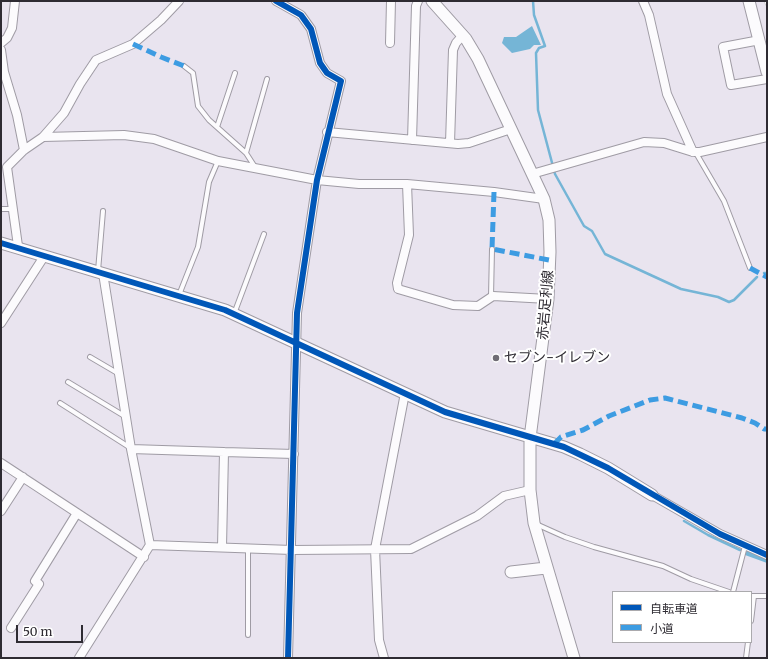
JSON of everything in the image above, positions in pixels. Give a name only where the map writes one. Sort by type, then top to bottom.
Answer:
[{"type":"street","points":[[1,43],[7,38],[12,28],[15,1]]},
{"type":"street","points":[[18,246],[13,209],[4,165],[43,137],[64,113],[80,84],[96,60],[133,44],[161,20],[179,1]]},
{"type":"street","points":[[276,1],[301,14],[311,29],[320,63],[327,73],[341,81],[327,132],[317,180],[297,313],[298,342],[288,658]]},
{"type":"street","points":[[390,43],[391,1]]},
{"type":"street","points":[[412,140],[416,6],[418,1]]},
{"type":"street","name":"赤岩足利線","points":[[432,1],[463,35],[478,60],[544,199],[549,228],[548,299],[530,438],[530,490],[534,523],[546,568],[574,658]]},
{"type":"street","points":[[643,1],[649,15],[667,94],[695,152]]},
{"type":"street","points":[[749,1],[767,72]]},
{"type":"street","points":[[450,143],[454,50],[456,43],[463,35]]},
{"type":"street","points":[[760,40],[723,47],[731,85],[767,79]]},
{"type":"street","points":[[1,50],[4,72],[17,115],[24,150]]},
{"type":"street","points":[[327,132],[450,143],[469,143],[511,129]]},
{"type":"street","points":[[43,137],[124,135],[154,139],[218,161],[317,180],[359,184],[407,184],[494,192],[544,199]]},
{"type":"street","points":[[532,174],[644,142],[664,143],[695,152],[767,137]]},
{"type":"street","points":[[407,184],[409,235],[397,284],[398,289],[453,305],[478,306],[493,296],[548,299]]},
{"type":"street","points":[[1,243],[18,246],[233,314],[298,342],[445,412],[564,447],[608,468],[720,534],[767,555]]},
{"type":"street","points":[[1,323],[45,255]]},
{"type":"street","points":[[79,658],[144,557],[150,545],[101,272]]},
{"type":"street","points":[[384,658],[379,640],[375,549],[404,392]]},
{"type":"street","points":[[132,449],[294,454]]},
{"type":"street","points":[[222,547],[224,452]]},
{"type":"street","points":[[1,463],[144,557]]},
{"type":"street","points":[[1,511],[23,477]]},
{"type":"street","points":[[150,545],[292,550],[411,549],[477,516],[504,496],[530,490]]},
{"type":"street","points":[[11,628],[39,584],[35,581],[77,513]]},
{"type":"street","points":[[511,572],[546,568]]},
{"type":"lane","points":[[184,66],[193,73],[198,106],[217,127],[246,153],[255,167]]},
{"type":"lane","points":[[217,127],[235,73]]},
{"type":"lane","points":[[246,153],[267,80]]},
{"type":"lane","points":[[695,152],[724,201],[750,268]]},
{"type":"lane","points":[[179,296],[198,247],[209,182],[218,161]]},
{"type":"lane","points":[[1,209],[13,209]]},
{"type":"lane","points":[[101,272],[103,211]]},
{"type":"lane","points":[[233,314],[264,234]]},
{"type":"lane","points":[[491,298],[492,249]]},
{"type":"lane","points":[[90,357],[120,374]]},
{"type":"lane","points":[[68,382],[126,417]]},
{"type":"lane","points":[[60,403],[132,449]]},
{"type":"lane","points":[[534,523],[572,540],[663,566],[691,579],[726,591]]},
{"type":"lane","points":[[733,591],[745,546]]},
{"type":"lane","points":[[248,548],[248,635]]},
{"type":"lane","points":[[752,608],[753,596],[767,596]]},
{"type":"lane","points":[[746,658],[748,643]]},
{"type":"water","points":[[532,26],[541,45],[534,45],[530,49],[512,53],[502,43],[504,37],[516,37]]},
{"type":"water","points":[[747,550],[767,556],[767,563],[745,555]]},
{"type":"waterway","points":[[533,1],[534,15],[545,46],[539,48],[536,53],[538,110],[555,174],[584,226],[592,231],[605,254],[681,289],[718,297],[729,302],[734,300],[757,277]]},
{"type":"waterway","points":[[684,521],[708,535],[740,550]]},
{"type":"marked path","points":[[133,44],[184,66]]},
{"type":"marked path","points":[[494,192],[492,249],[549,260]]},
{"type":"marked path","points":[[750,268],[767,277]]},
{"type":"marked path","points":[[554,444],[561,437],[583,430],[609,416],[650,400],[665,398],[742,418],[755,423],[764,429],[767,429]]},
{"type":"cycle path","points":[[276,1],[301,15],[311,29],[320,63],[327,73],[341,81],[317,180],[297,313],[288,658]]},
{"type":"cycle path","points":[[1,243],[225,310],[445,412],[564,447],[608,468],[720,534],[767,555]]},
{"type":"place","name":"セブン-イレブン","points":[[496,358]]}]
